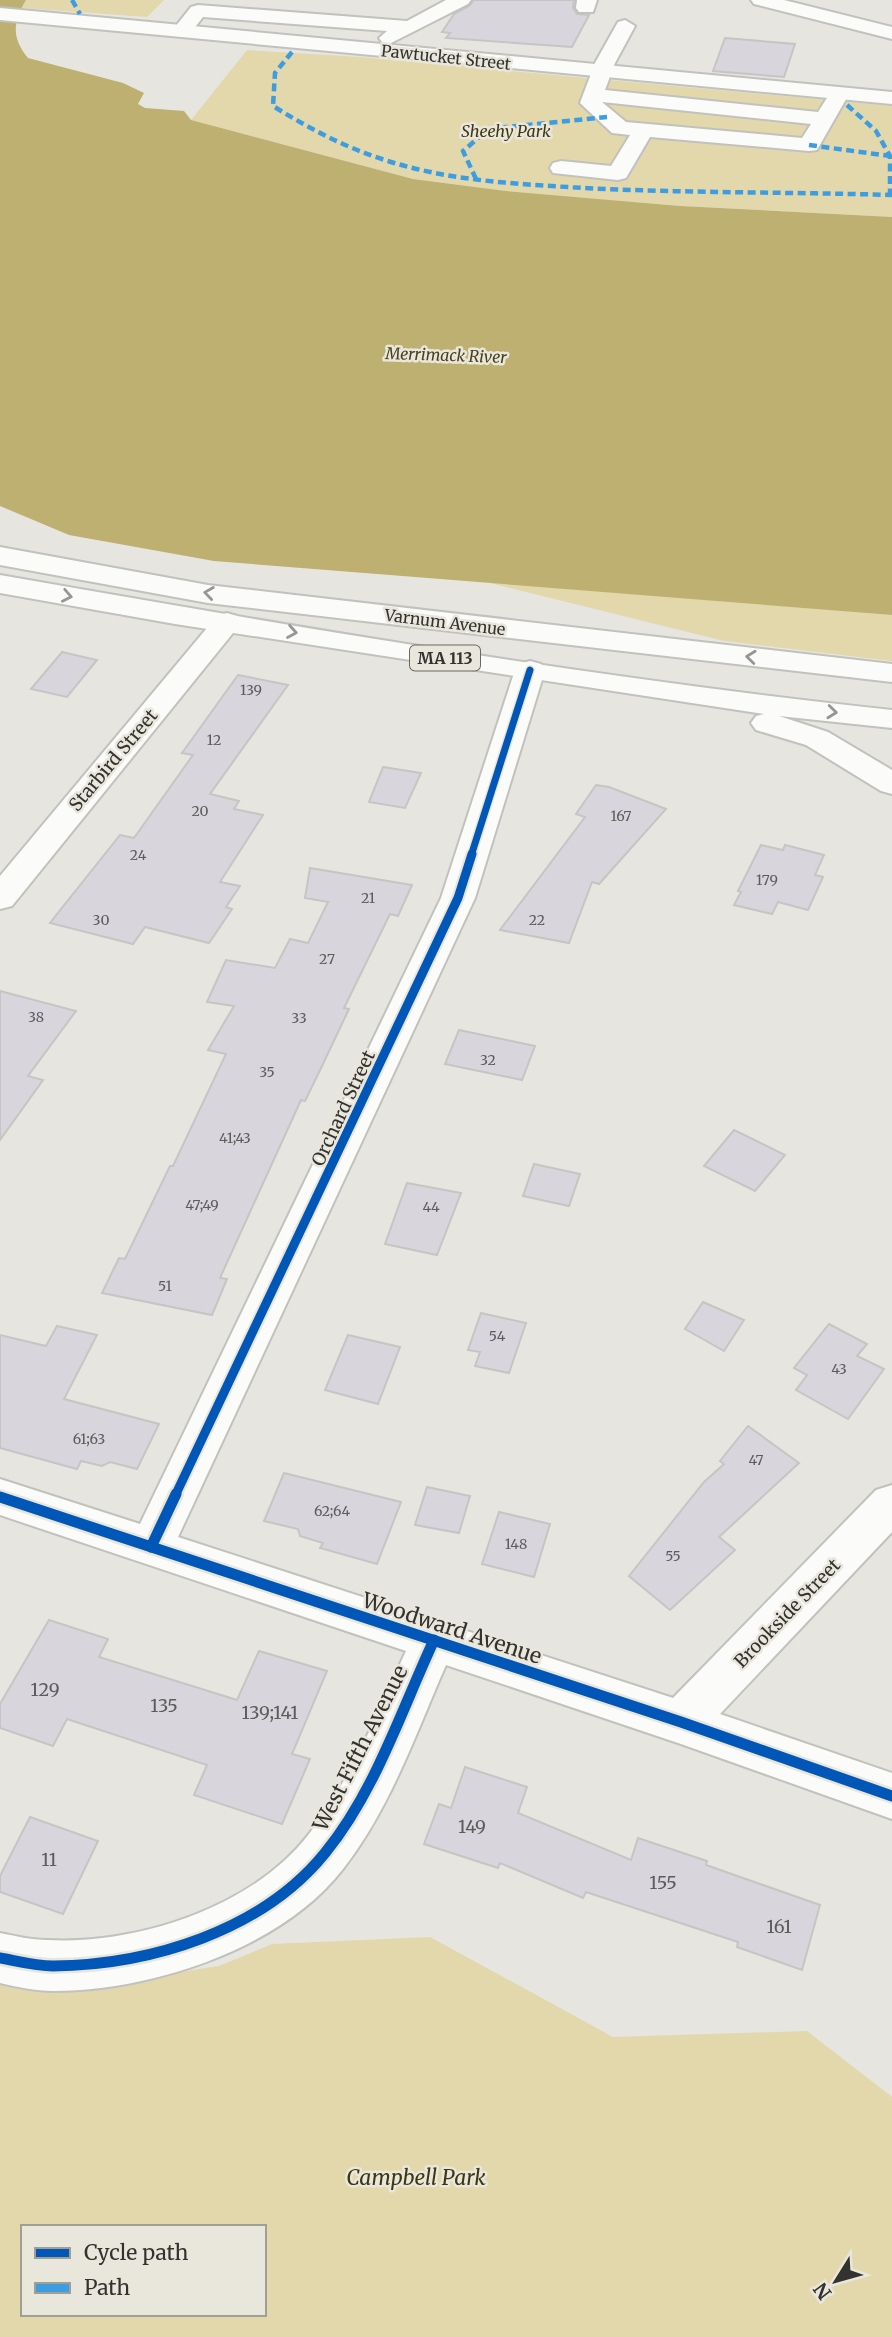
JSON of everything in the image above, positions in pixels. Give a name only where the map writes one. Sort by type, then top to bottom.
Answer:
[{"type":"main road","points":[[181,32],[198,11],[219,0]]},
{"type":"main road","points":[[368,50],[461,0]]},
{"type":"main road","points":[[761,0],[892,33]]},
{"type":"main road","points":[[815,0],[892,21]]},
{"type":"main road","points":[[198,11],[410,27]]},
{"type":"main road","name":"Pawtucket Street","points":[[0,14],[892,98]]},
{"type":"main road","points":[[295,43],[313,20]]},
{"type":"main road","points":[[625,26],[590,103],[620,128],[809,145],[839,94]]},
{"type":"main road","points":[[593,95],[824,119]]},
{"type":"main road","points":[[561,168],[618,173],[644,130]]},
{"type":"main road","name":"Varnum Avenue","points":[[0,556],[208,594],[892,673]]},
{"type":"main road","name":"Varnum Avenue","points":[[0,583],[530,670],[771,706],[892,719]]},
{"type":"main road","name":"Starbird Street","points":[[0,898],[227,622]]},
{"type":"main road","name":"Varnum Avenue","points":[[530,670],[556,684],[659,707],[792,727],[816,737],[879,776]]},
{"type":"main road","name":"Orchard Street","points":[[151,1547],[458,898],[530,670]]},
{"type":"main road","points":[[879,776],[866,754],[873,741],[892,730]]},
{"type":"main road","name":"Woodward Avenue","points":[[0,1497],[681,1722],[892,1796]]},
{"type":"main road","name":"Brookside Street","points":[[681,1722],[892,1503]]},
{"type":"main road","name":"West Fifth Avenue","points":[[0,1958],[50,1966],[109,1963],[229,1927],[273,1900],[323,1855],[345,1824],[434,1640]]},
{"type":"green space","points":[[26,0],[164,0],[147,17],[22,8]]},
{"type":"green space","name":"Sheehy Park","points":[[247,50],[360,57],[892,106],[892,217],[680,206],[506,191],[413,179],[191,120]]},
{"type":"green space","points":[[486,582],[892,615],[892,661],[724,641]]},
{"type":"green space","name":"Campbell Park","points":[[430,1937],[613,2037],[807,2031],[892,2097],[892,2337],[0,2337],[0,1974],[62,1990],[219,1966],[272,1944]]},
{"type":"water","name":"Merrimack River","points":[[0,0],[26,0],[16,22],[16,36],[28,58],[123,83],[144,93],[138,104],[145,108],[184,111],[191,120],[413,179],[506,191],[680,206],[892,217],[892,615],[214,561],[69,535],[0,506]]},
{"type":"building","points":[[474,0],[574,0],[573,8],[577,14],[589,15],[572,47],[446,38],[450,33],[442,32],[454,14]]},
{"type":"building","points":[[725,38],[795,44],[784,77],[713,71]]},
{"type":"building","points":[[62,652],[97,660],[67,697],[31,689]]},
{"type":"building","points":[[238,675],[288,685],[210,794],[239,801],[234,809],[263,815],[220,882],[240,886],[226,907],[232,909],[209,943],[145,927],[133,944],[50,923],[120,835],[134,838],[193,755],[182,753]]},
{"type":"building","points":[[383,767],[421,773],[405,808],[369,802]]},
{"type":"building","points":[[596,785],[609,787],[666,809],[599,884],[592,882],[569,943],[500,930],[585,817],[576,814]]},
{"type":"building","points":[[761,845],[783,850],[785,845],[824,855],[815,875],[823,877],[808,910],[778,902],[772,914],[734,905]]},
{"type":"building","points":[[310,868],[412,885],[398,916],[390,914],[344,1008],[349,1009],[322,1066],[305,1101],[301,1100],[220,1278],[227,1279],[212,1315],[102,1293],[119,1258],[125,1259],[226,1054],[208,1050],[234,1006],[207,1002],[226,960],[275,968],[290,939],[308,943],[328,902],[305,898]]},
{"type":"building","points":[[0,991],[76,1011],[28,1076],[43,1080],[0,1140]]},
{"type":"building","points":[[459,1030],[535,1046],[522,1080],[445,1064]]},
{"type":"building","points":[[734,1130],[785,1155],[755,1191],[704,1166]]},
{"type":"building","points":[[534,1164],[580,1174],[569,1206],[523,1196]]},
{"type":"building","points":[[407,1183],[461,1193],[437,1255],[385,1244]]},
{"type":"building","points":[[703,1302],[744,1320],[724,1351],[685,1329]]},
{"type":"building","points":[[481,1313],[526,1323],[509,1373],[475,1366],[480,1352],[468,1350]]},
{"type":"building","points":[[829,1324],[867,1344],[857,1356],[884,1369],[848,1419],[796,1390],[807,1375],[794,1368]]},
{"type":"building","points":[[57,1326],[97,1335],[64,1399],[159,1424],[137,1469],[110,1462],[102,1466],[81,1461],[77,1469],[0,1448],[0,1335],[46,1346]]},
{"type":"building","points":[[348,1335],[400,1347],[378,1404],[325,1390]]},
{"type":"building","points":[[748,1426],[799,1463],[719,1537],[735,1550],[670,1610],[629,1576],[704,1482],[724,1464],[720,1461]]},
{"type":"building","points":[[284,1473],[401,1502],[377,1564],[320,1548],[323,1543],[300,1536],[298,1529],[264,1521]]},
{"type":"building","points":[[427,1487],[470,1496],[459,1533],[415,1525]]},
{"type":"building","points":[[499,1512],[550,1524],[534,1577],[482,1564]]},
{"type":"building","points":[[49,1620],[108,1639],[99,1657],[237,1700],[259,1651],[327,1671],[292,1754],[310,1759],[282,1824],[194,1795],[207,1765],[67,1719],[53,1746],[0,1728],[0,1704]]},
{"type":"building","points":[[465,1767],[527,1787],[518,1813],[631,1860],[638,1838],[707,1861],[706,1865],[820,1905],[802,1970],[737,1947],[738,1942],[586,1892],[583,1898],[500,1863],[498,1868],[424,1844],[439,1804],[451,1808]]},
{"type":"building","points":[[30,1817],[98,1841],[63,1914],[0,1892],[0,1876]]},
{"type":"marked path","points":[[72,0],[80,14]]},
{"type":"marked path","points":[[292,52],[275,73],[273,106],[311,130],[351,148],[432,172],[474,179],[604,189],[892,195]]},
{"type":"marked path","points":[[847,105],[876,131],[890,156],[890,195]]},
{"type":"marked path","points":[[476,179],[463,151],[484,133],[506,127],[607,117]]},
{"type":"marked path","points":[[809,145],[890,156]]},
{"type":"cycle path","points":[[151,1547],[458,898],[530,670]]},
{"type":"cycle path","points":[[0,1497],[681,1722],[892,1796]]},
{"type":"cycle path","points":[[0,1958],[53,1966],[126,1959],[201,1938],[271,1903],[300,1880],[325,1853],[342,1829],[385,1750],[434,1640]]}]
